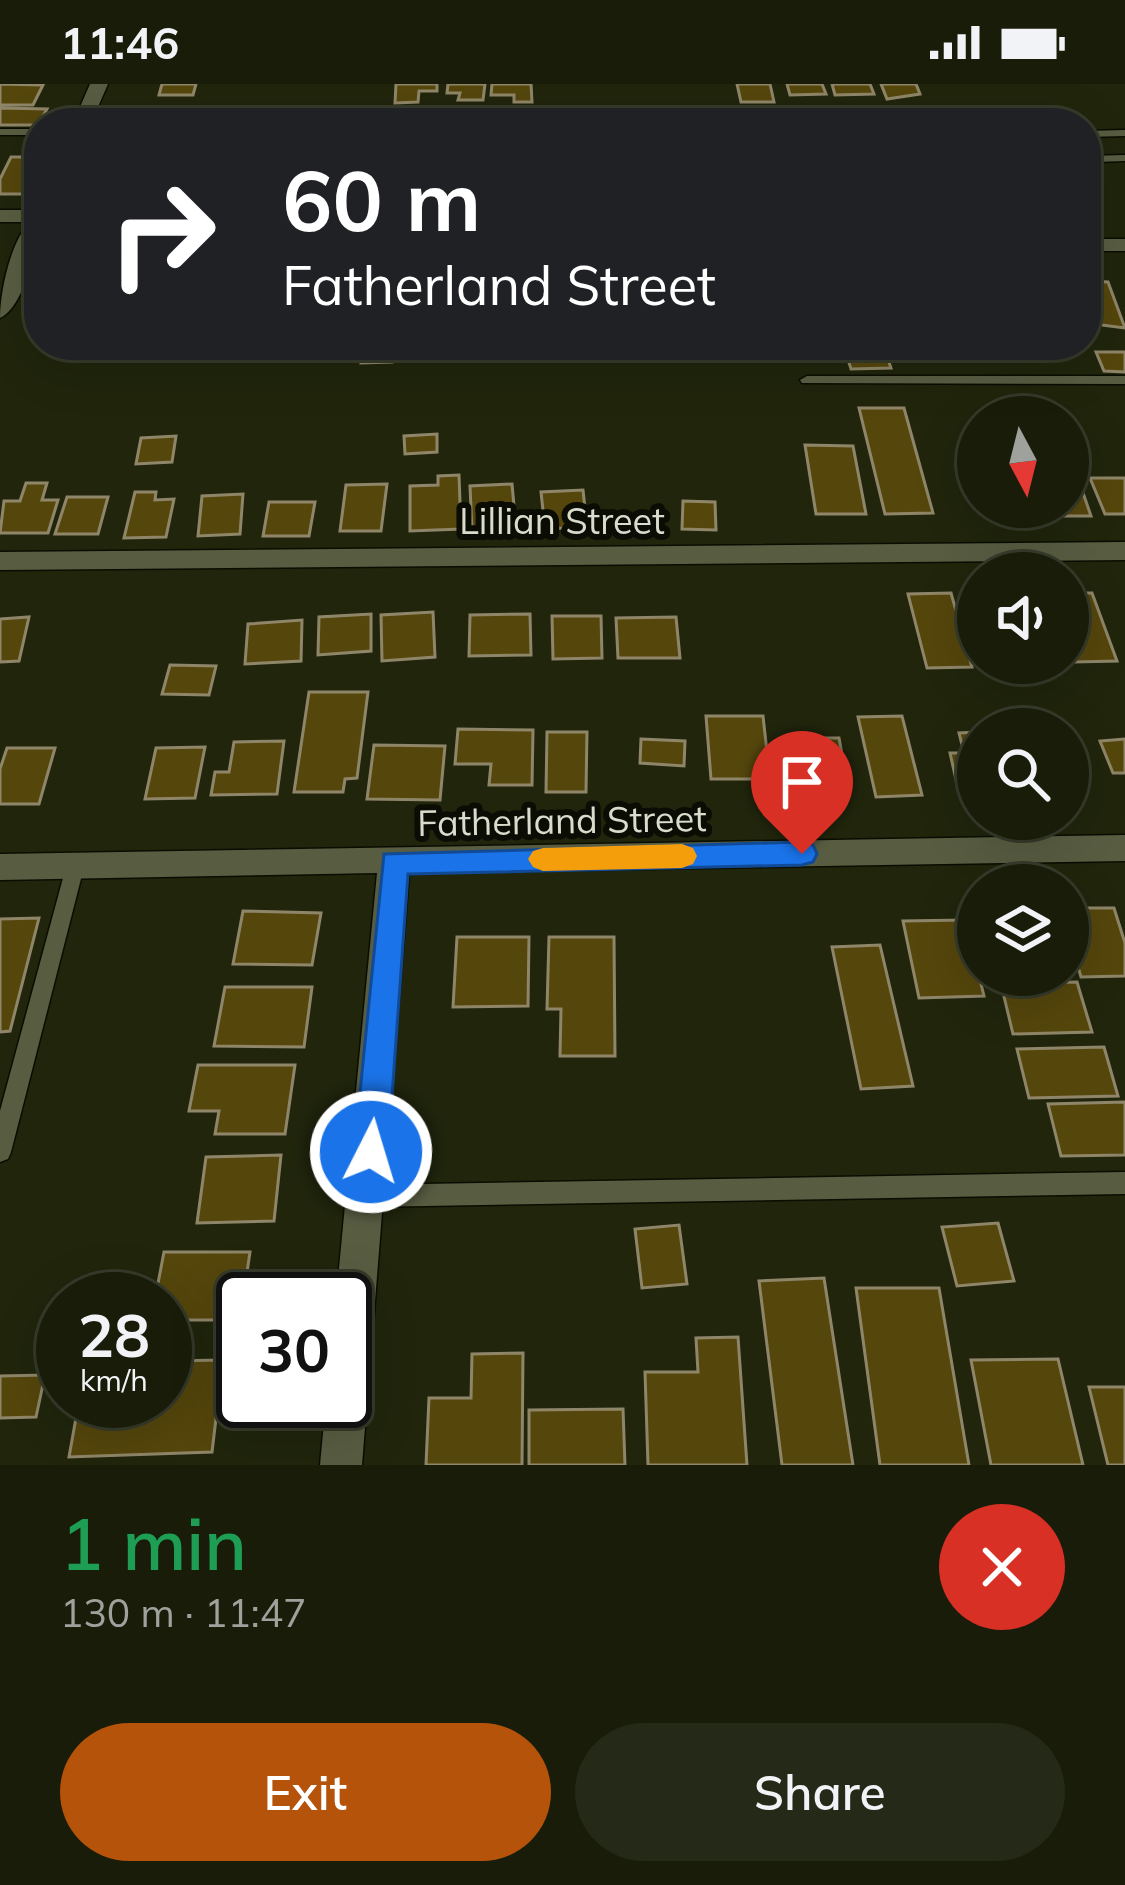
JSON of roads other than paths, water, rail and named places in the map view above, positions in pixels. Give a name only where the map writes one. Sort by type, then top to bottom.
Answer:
[{"type":"street","points":[[0,311],[24,268]]},
{"type":"street","name":"Lillian Street","points":[[0,561],[1125,551]]},
{"type":"street","name":"Fatherland Street","points":[[0,867],[1125,848]]},
{"type":"street","points":[[341,1465],[394,862]]},
{"type":"lane","points":[[807,380],[1125,380]]},
{"type":"lane","points":[[0,1152],[75,867]]},
{"type":"lane","points":[[368,1196],[1125,1183]]}]
